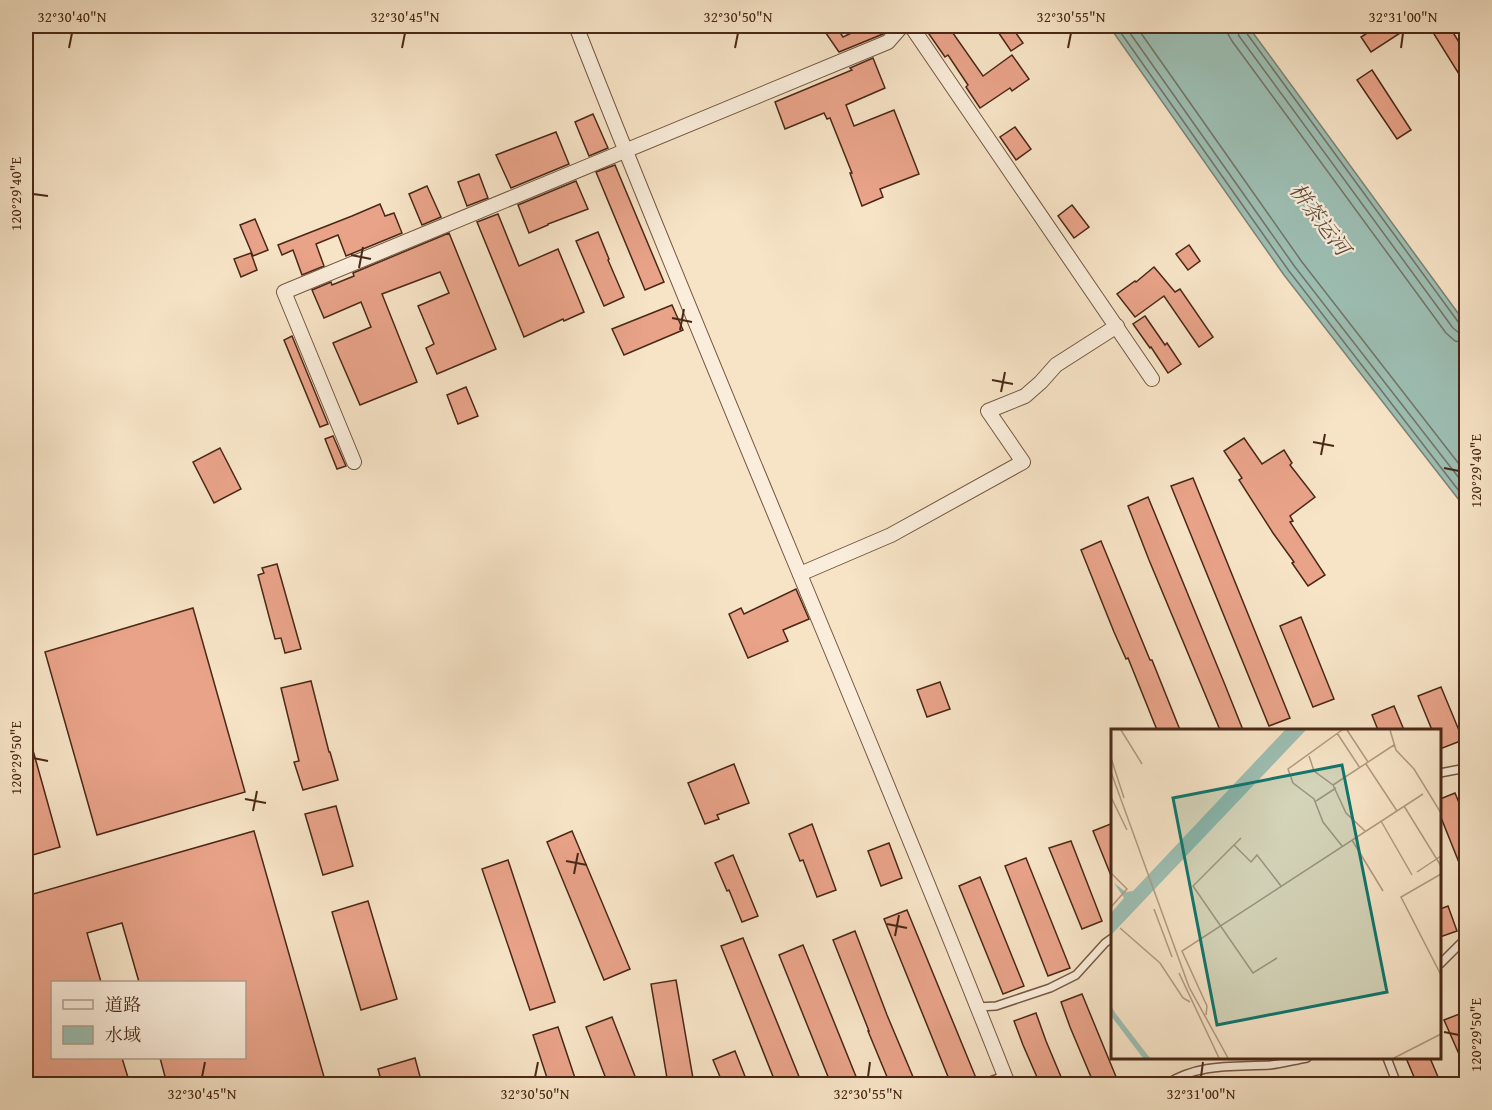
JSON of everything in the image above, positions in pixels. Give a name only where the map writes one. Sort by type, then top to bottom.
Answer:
[{"type":"street","points":[[576,26],[1006,1080]]},
{"type":"street","points":[[354,462],[284,292],[888,42],[910,27],[1152,379]]},
{"type":"street","points":[[800,574],[891,535],[1023,462],[988,411],[1025,396],[1056,365],[1117,326]]},
{"type":"lane","points":[[1441,773],[1467,768]]},
{"type":"lane","points":[[1441,963],[1467,938]]},
{"type":"lane","points":[[977,1007],[996,1006],[1050,988],[1076,975],[1111,939]]},
{"type":"lane","points":[[1166,1084],[1180,1075],[1215,1067],[1273,1065],[1302,1059]]},
{"type":"lane","points":[[1387,1059],[1397,1084]]},
{"type":"lane","points":[[982,1084],[1006,1080]]},
{"type":"water","name":"栟茶运河","points":[[1109,26],[1248,26],[1466,324],[1466,509],[1284,275]]},
{"type":"building","points":[[821,26],[836,26],[843,37],[866,26],[890,26],[883,34],[839,52]]},
{"type":"building","points":[[943,26],[948,26],[983,76],[1012,55],[1029,79],[1012,91],[1010,88],[980,108],[948,55],[945,57],[929,34]]},
{"type":"building","points":[[994,26],[1011,26],[1023,43],[1011,51]]},
{"type":"building","points":[[1378,26],[1411,26],[1371,52],[1361,37]]},
{"type":"building","points":[[1429,26],[1449,26],[1467,55],[1467,87]]},
{"type":"building","points":[[873,58],[885,88],[846,105],[854,126],[894,110],[919,174],[880,189],[883,197],[862,206],[850,173],[852,173],[830,118],[827,119],[824,113],[785,129],[775,102],[852,70],[850,68]]},
{"type":"building","points":[[1372,70],[1411,130],[1397,139],[1357,80]]},
{"type":"building","points":[[593,114],[608,148],[589,156],[575,122]]},
{"type":"building","points":[[1015,127],[1031,149],[1016,160],[1000,137]]},
{"type":"building","points":[[556,132],[569,164],[511,188],[496,155]]},
{"type":"building","points":[[615,165],[664,282],[645,290],[596,172]]},
{"type":"building","points":[[479,174],[488,198],[467,206],[458,182]]},
{"type":"building","points":[[576,181],[588,209],[529,233],[518,205]]},
{"type":"building","points":[[427,186],[441,217],[422,225],[409,194]]},
{"type":"building","points":[[380,204],[385,216],[394,213],[402,233],[346,256],[338,235],[316,244],[324,266],[302,275],[293,250],[282,255],[278,245]]},
{"type":"building","points":[[1072,205],[1089,227],[1074,238],[1058,216]]},
{"type":"building","points":[[498,214],[519,266],[558,249],[584,312],[524,337],[477,222]]},
{"type":"building","points":[[255,219],[268,250],[253,256],[240,225]]},
{"type":"building","points":[[598,232],[624,297],[604,306],[576,241]]},
{"type":"building","points":[[449,233],[496,349],[437,374],[426,348],[434,344],[418,306],[449,293],[440,272],[382,294],[417,382],[360,405],[333,343],[371,327],[361,302],[324,318],[312,290],[354,276],[353,273]]},
{"type":"building","points":[[1189,245],[1200,261],[1188,270],[1176,254]]},
{"type":"building","points":[[251,253],[257,270],[241,277],[234,259]]},
{"type":"building","points":[[1154,267],[1175,292],[1180,289],[1213,337],[1199,347],[1164,296],[1135,317],[1117,294]]},
{"type":"building","points":[[672,305],[683,330],[624,355],[612,329]]},
{"type":"building","points":[[1145,316],[1181,364],[1168,373],[1133,324]]},
{"type":"building","points":[[292,336],[328,424],[320,427],[284,340]]},
{"type":"building","points":[[466,387],[478,416],[458,424],[447,395]]},
{"type":"building","points":[[333,436],[346,466],[337,469],[325,439]]},
{"type":"building","points":[[1244,438],[1262,464],[1284,450],[1292,463],[1290,465],[1315,497],[1290,516],[1293,521],[1290,522],[1325,575],[1308,586],[1239,480],[1242,478],[1224,451]]},
{"type":"building","points":[[220,448],[241,489],[214,503],[193,462]]},
{"type":"building","points":[[1193,478],[1290,718],[1269,726],[1171,486]]},
{"type":"building","points":[[1148,497],[1243,729],[1220,729],[1128,506]]},
{"type":"building","points":[[1101,541],[1180,729],[1157,729],[1081,550]]},
{"type":"building","points":[[277,564],[301,649],[285,653],[281,638],[275,639],[258,575],[264,573],[262,568]]},
{"type":"building","points":[[796,589],[809,619],[783,630],[788,641],[748,658],[729,614],[741,608],[744,614]]},
{"type":"building","points":[[193,608],[245,792],[97,835],[45,652]]},
{"type":"building","points":[[1301,617],[1334,699],[1313,707],[1280,626]]},
{"type":"building","points":[[311,681],[338,780],[303,790],[294,762],[299,761],[281,688]]},
{"type":"building","points":[[940,682],[950,709],[927,717],[917,690]]},
{"type":"building","points":[[1441,687],[1463,740],[1441,749],[1441,729],[1432,729],[1418,696]]},
{"type":"building","points":[[1394,706],[1404,729],[1378,729],[1372,715]]},
{"type":"building","points":[[26,736],[29,736],[60,847],[26,857]]},
{"type":"building","points":[[734,764],[749,803],[717,815],[719,819],[705,824],[688,783]]},
{"type":"building","points":[[1455,793],[1467,822],[1466,880],[1441,818],[1441,799]]},
{"type":"building","points":[[336,806],[353,866],[323,875],[305,814]]},
{"type":"building","points":[[812,824],[836,890],[817,897],[803,860],[800,861],[789,834]]},
{"type":"building","points":[[1111,824],[1111,876],[1093,831]]},
{"type":"building","points":[[254,831],[326,1084],[167,1084],[160,1059],[246,1059],[246,981],[139,981],[122,923],[87,933],[101,981],[51,981],[51,1059],[122,1059],[130,1084],[26,1084],[26,896]]},
{"type":"building","points":[[572,831],[630,969],[604,980],[547,842]]},
{"type":"building","points":[[1071,841],[1102,921],[1082,929],[1049,848]]},
{"type":"building","points":[[889,843],[902,878],[881,886],[868,851]]},
{"type":"building","points":[[733,855],[758,916],[742,922],[715,863]]},
{"type":"building","points":[[1026,858],[1070,968],[1048,976],[1005,866]]},
{"type":"building","points":[[508,860],[555,1002],[530,1010],[482,869]]},
{"type":"building","points":[[980,877],[1024,986],[1003,994],[959,886]]},
{"type":"building","points":[[368,901],[397,999],[361,1010],[332,912]]},
{"type":"building","points":[[1448,906],[1457,931],[1441,937],[1441,909]]},
{"type":"building","points":[[907,910],[976,1078],[961,1084],[951,1084],[884,919]]},
{"type":"building","points":[[855,931],[916,1084],[890,1084],[868,1031],[833,940]]},
{"type":"building","points":[[743,938],[802,1084],[776,1084],[721,946]]},
{"type":"building","points":[[803,945],[859,1084],[831,1084],[779,955]]},
{"type":"building","points":[[676,980],[694,1084],[668,1084],[651,984]]},
{"type":"building","points":[[1082,994],[1119,1084],[1094,1084],[1070,1027],[1061,1002]]},
{"type":"building","points":[[1467,1011],[1467,1070],[1466,1070],[1444,1020]]},
{"type":"building","points":[[1036,1013],[1064,1084],[1040,1084],[1023,1045],[1014,1021]]},
{"type":"building","points":[[612,1017],[638,1084],[608,1084],[586,1027]]},
{"type":"building","points":[[558,1027],[577,1084],[549,1084],[533,1035]]},
{"type":"building","points":[[735,1051],[748,1084],[723,1084],[713,1060]]},
{"type":"building","points":[[415,1058],[422,1084],[382,1084],[378,1069]]},
{"type":"building","points":[[1406,1059],[1430,1059],[1441,1084],[1417,1084]]}]
